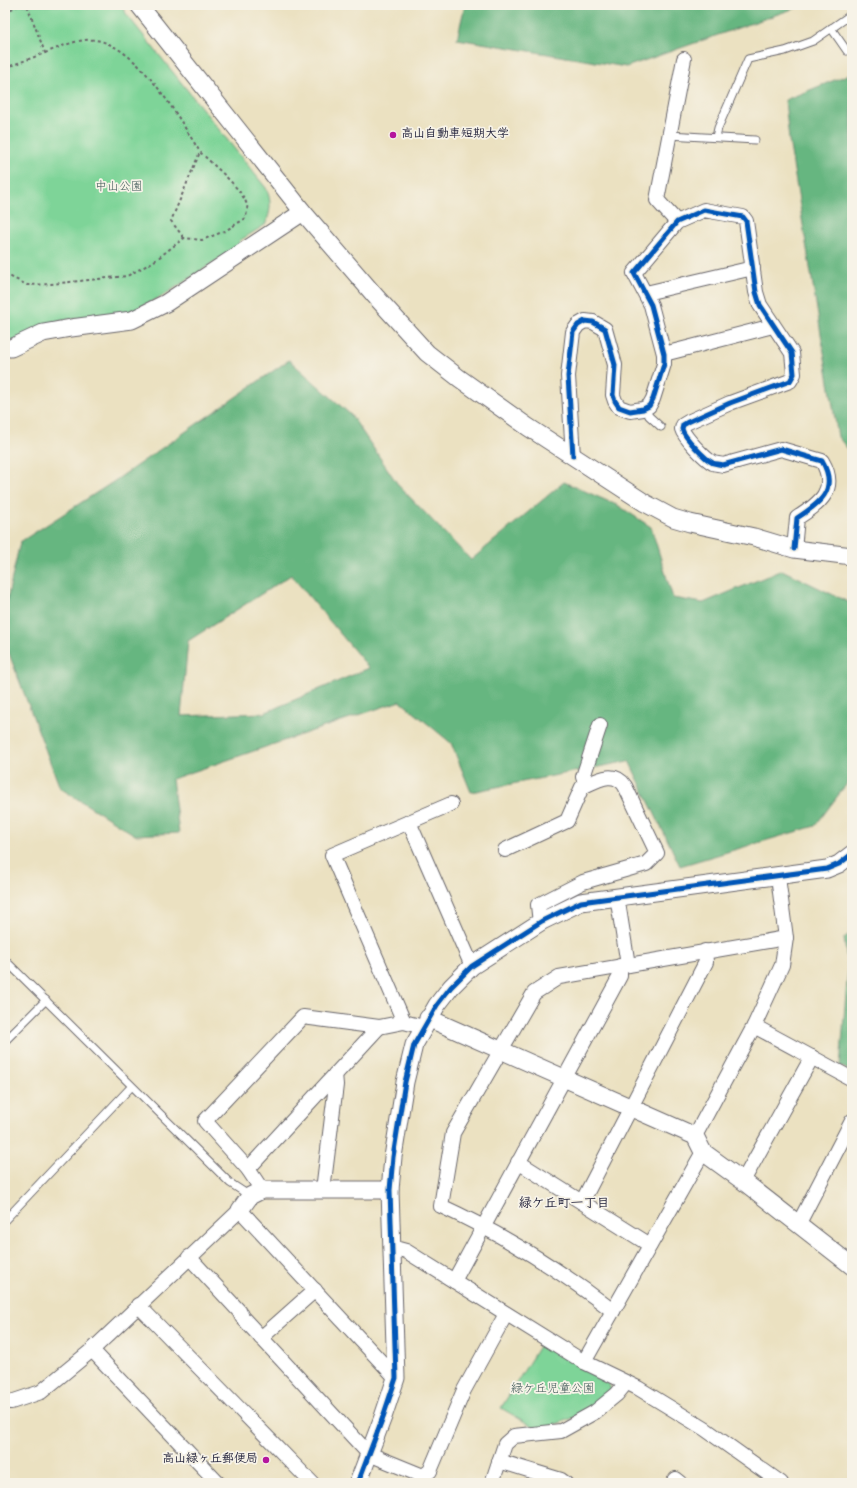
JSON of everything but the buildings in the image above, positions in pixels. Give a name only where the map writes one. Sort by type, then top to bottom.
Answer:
[{"type":"street","points":[[139,5],[303,212],[377,298],[427,353],[486,398],[645,503],[674,518],[754,537],[794,549],[852,556]]},
{"type":"street","points":[[677,222],[657,200],[684,59]]},
{"type":"street","points":[[573,456],[568,376],[573,332],[585,321],[593,322],[605,329],[615,365],[613,395],[619,407],[636,412],[645,408],[653,399],[664,364],[664,354],[646,293],[634,273],[677,222],[704,210],[743,217],[746,220],[756,292],[760,305],[792,353],[794,374],[790,381],[730,403],[688,422],[683,425],[682,429],[686,437],[709,459],[718,464],[723,465],[780,449],[822,461],[828,473],[827,492],[813,508],[796,518],[794,549]]},
{"type":"street","points":[[8,351],[43,334],[72,328],[132,320],[166,303],[303,212]]},
{"type":"street","points":[[646,293],[753,268]]},
{"type":"street","points":[[664,354],[773,326]]},
{"type":"street","points":[[586,786],[582,777],[600,725]]},
{"type":"street","points":[[504,850],[567,821],[582,787],[606,777],[621,780],[656,853],[646,864],[583,882],[538,905],[540,923]]},
{"type":"street","points":[[404,1022],[332,855],[451,804]]},
{"type":"street","points":[[409,822],[472,966]]},
{"type":"street","points":[[358,1483],[370,1454],[396,1378],[390,1190],[393,1157],[409,1061],[414,1045],[426,1023],[451,987],[472,966],[540,923],[581,902],[618,896],[778,877],[827,869],[839,864],[852,854]]},
{"type":"street","points":[[695,1136],[754,1026],[782,965],[786,938],[778,877]]},
{"type":"street","points":[[454,1281],[620,976],[624,965],[618,896]]},
{"type":"street","points":[[613,1310],[586,1290],[484,1226],[441,1206],[453,1133],[534,993],[559,976],[786,938]]},
{"type":"street","points":[[582,1202],[706,962],[705,952]]},
{"type":"street","points":[[396,1378],[315,1290],[251,1199],[248,1169],[205,1121],[304,1016],[379,1027],[404,1022],[426,1023],[501,1050],[695,1136],[703,1152],[743,1180],[852,1266]]},
{"type":"street","points":[[754,1026],[852,1079]]},
{"type":"street","points":[[248,1169],[379,1027]]},
{"type":"street","points":[[743,1180],[812,1057]]},
{"type":"street","points":[[323,1190],[336,1085],[335,1074]]},
{"type":"street","points":[[799,1223],[852,1120]]},
{"type":"street","points":[[584,1362],[703,1152]]},
{"type":"street","points":[[518,1162],[650,1244]]},
{"type":"street","points":[[5,1401],[11,1402],[41,1392],[92,1350],[251,1199],[323,1190],[390,1190]]},
{"type":"street","points":[[391,1247],[406,1251],[584,1362],[626,1383],[705,1429],[781,1483]]},
{"type":"street","points":[[189,1257],[370,1454],[423,1476],[430,1471],[464,1390],[506,1314]]},
{"type":"street","points":[[262,1338],[315,1290]]},
{"type":"street","points":[[138,1305],[312,1483]]},
{"type":"street","points":[[92,1350],[218,1483]]},
{"type":"street","points":[[492,1483],[499,1461],[509,1439],[514,1436],[561,1431],[595,1412],[617,1394],[626,1383]]},
{"type":"street","points":[[499,1461],[561,1480],[565,1483]]},
{"type":"street","points":[[673,1483],[676,1479],[681,1483]]},
{"type":"lane","points":[[716,137],[718,128],[748,59],[785,51],[814,41],[852,14]]},
{"type":"lane","points":[[831,28],[846,51]]},
{"type":"lane","points":[[669,135],[755,140]]},
{"type":"lane","points":[[645,408],[649,416],[661,427]]},
{"type":"lane","points":[[5,960],[131,1087],[230,1183],[251,1199]]},
{"type":"lane","points":[[5,1041],[46,1000]]},
{"type":"lane","points":[[5,1220],[131,1087]]},
{"type":"path","points":[[5,12],[20,5]]},
{"type":"path","points":[[27,5],[45,53]]},
{"type":"path","points":[[5,68],[73,43],[95,40],[119,50],[143,71],[160,91],[200,152],[224,174],[242,196],[247,206],[246,218],[225,231],[202,240],[184,238],[153,262],[126,276],[27,285],[5,274]]},
{"type":"path","points":[[184,238],[171,221],[176,204],[200,152]]},
{"type":"green space","name":"中山公園","points":[[5,5],[121,5],[127,15],[266,188],[270,206],[269,216],[265,225],[239,241],[240,245],[161,297],[132,311],[60,321],[5,345]]},
{"type":"green space","points":[[465,5],[804,5],[626,67],[457,39]]},
{"type":"green space","points":[[852,73],[852,454],[838,437],[789,140],[785,100]]},
{"type":"green space","points":[[289,360],[351,415],[399,486],[471,560],[564,482],[619,506],[651,527],[673,598],[703,603],[782,570],[852,604],[852,777],[815,826],[680,866],[629,761],[471,792],[451,743],[400,701],[172,779],[179,833],[135,835],[60,788],[5,643],[5,609],[20,542],[113,482]],"holes":[[[291,575],[369,668],[264,713],[181,716],[188,641]]]},
{"type":"green space","points":[[852,932],[852,1072],[840,1066],[848,969],[844,938]]},
{"type":"green space","name":"緑ケ丘児童公園","points":[[541,1343],[609,1384],[612,1393],[573,1418],[539,1430],[501,1408]]},
{"type":"cycle path","points":[[573,456],[568,376],[573,332],[578,325],[585,321],[593,322],[605,329],[615,365],[613,395],[615,401],[619,407],[630,411],[643,409],[649,406],[653,399],[664,364],[664,354],[651,305],[634,273],[677,222],[704,210],[743,217],[746,221],[756,292],[760,305],[792,353],[794,374],[790,381],[730,403],[688,422],[683,425],[682,429],[695,448],[709,461],[714,463],[723,465],[781,449],[822,461],[827,471],[827,488],[819,501],[797,518],[794,549]]},
{"type":"cycle path","points":[[358,1483],[396,1378],[390,1190],[393,1157],[405,1082],[414,1045],[437,1005],[451,987],[472,966],[542,921],[581,902],[827,869],[839,864],[852,854]]},
{"type":"place","name":"高山自動車短期大学","points":[[393,135]]},
{"type":"place","name":"高山緑ヶ丘郵便局","points":[[266,1460]]},
{"type":"district","name":"緑ケ丘町一丁目","points":[[564,1204]]}]
